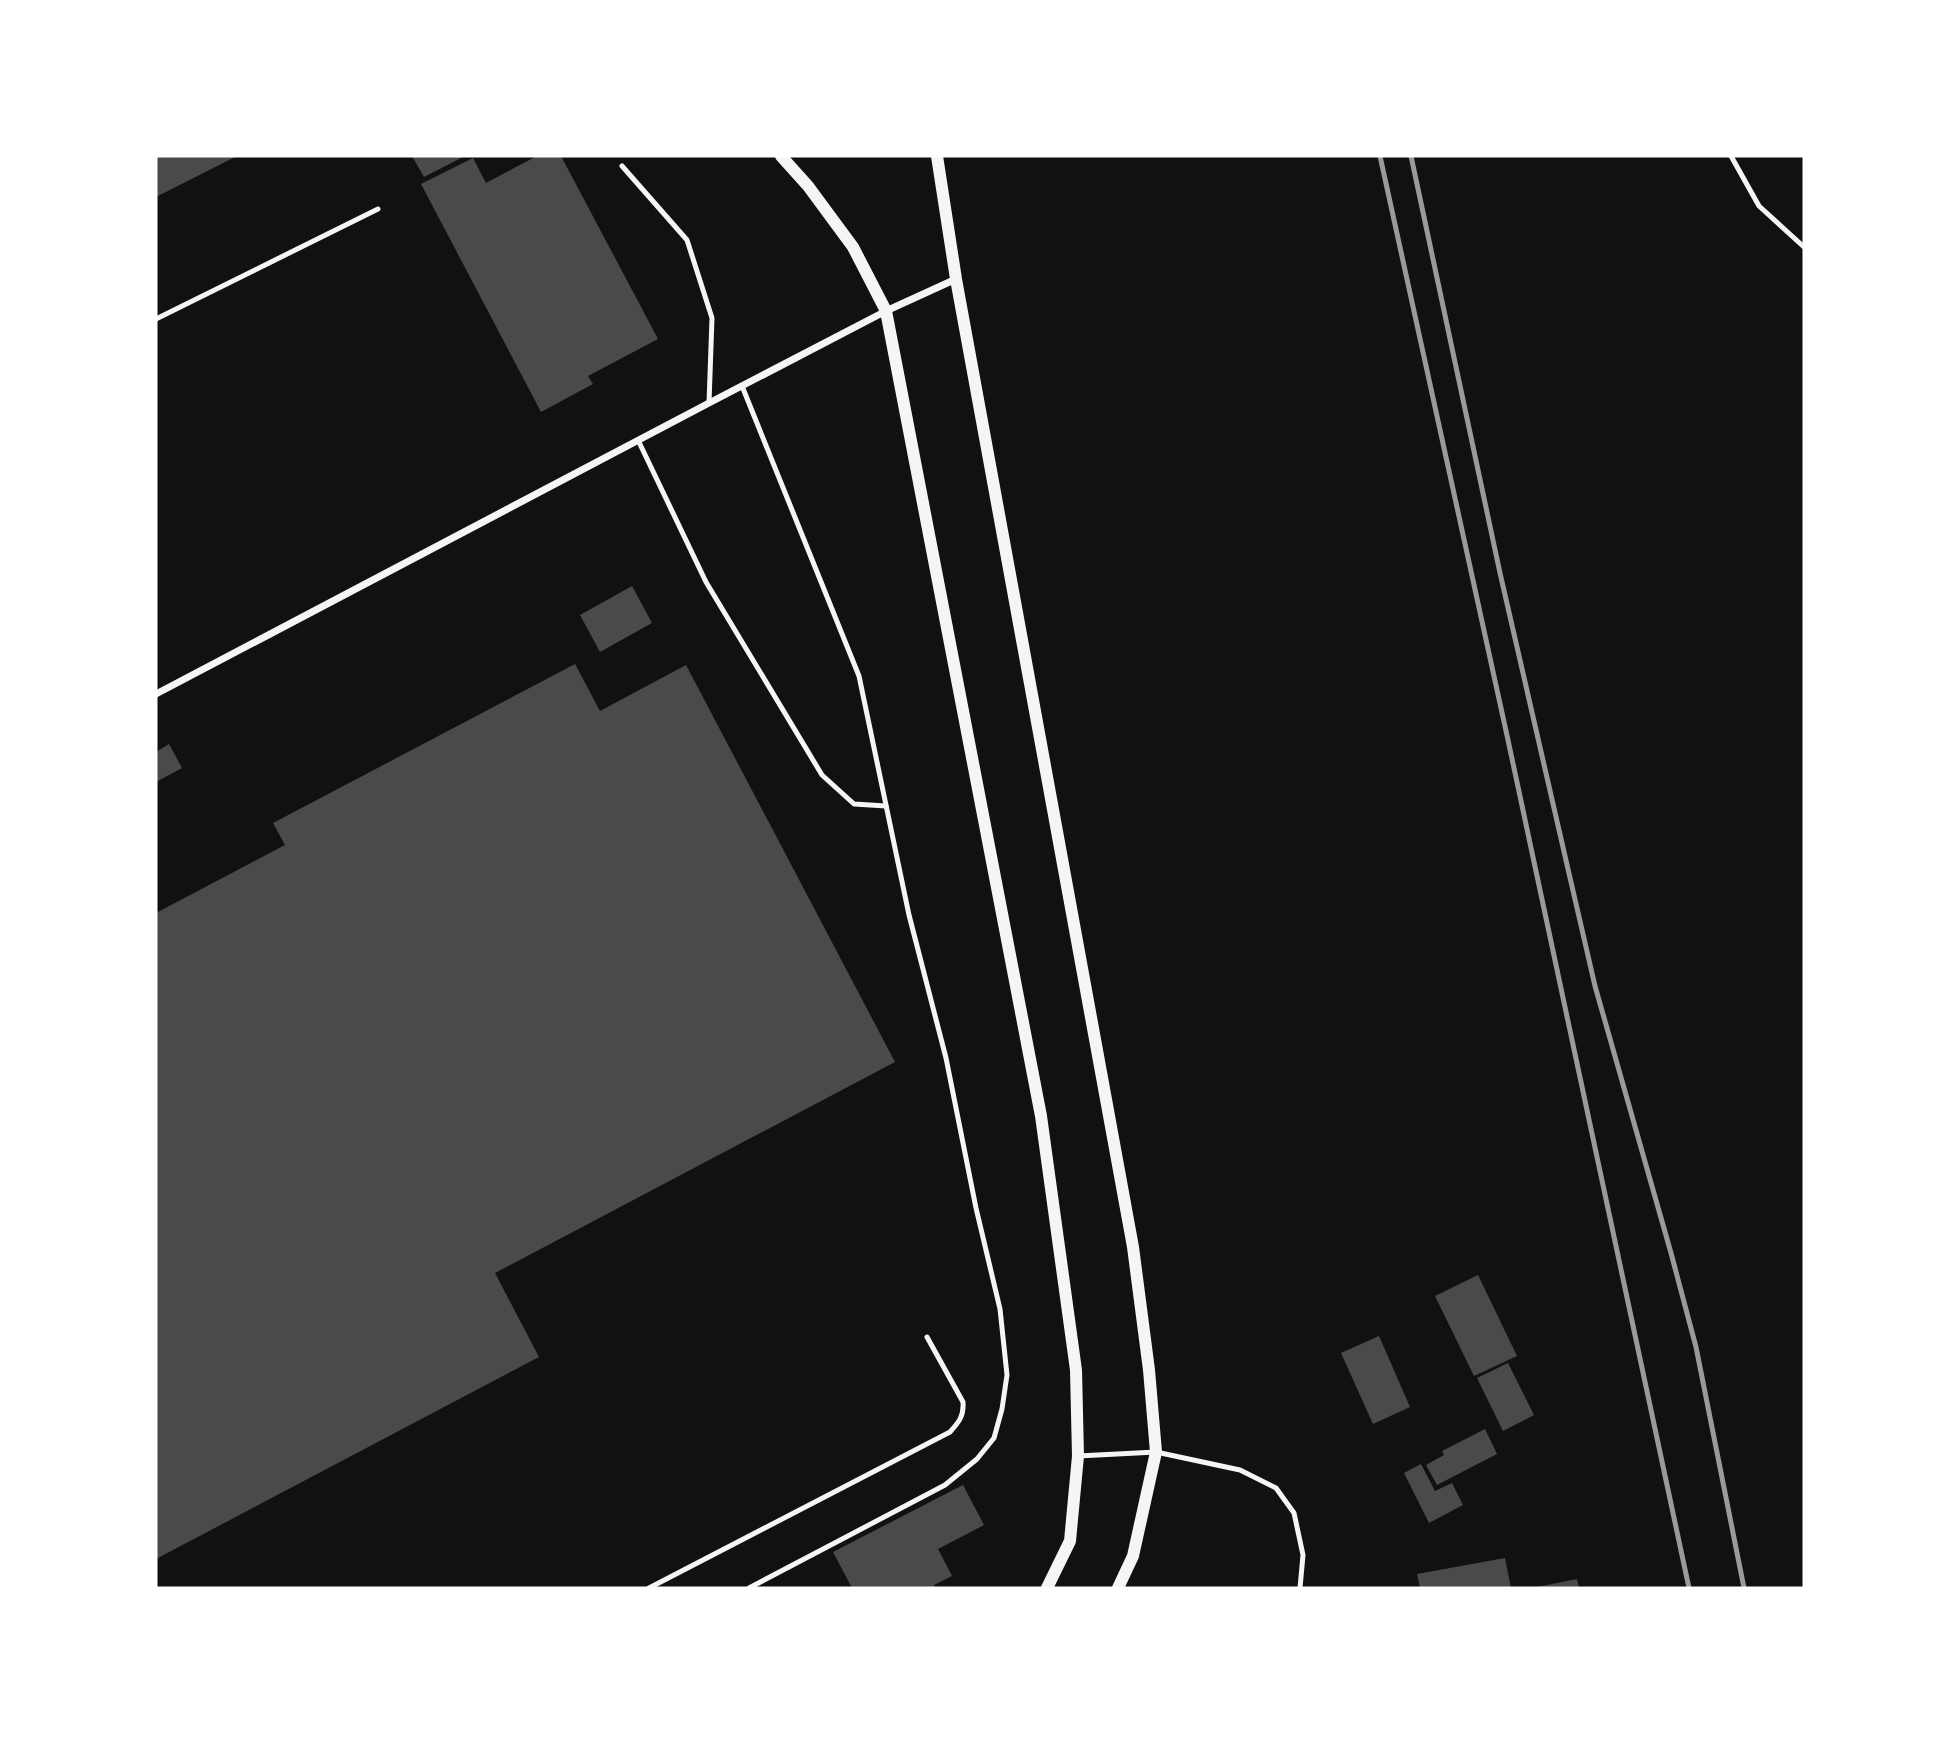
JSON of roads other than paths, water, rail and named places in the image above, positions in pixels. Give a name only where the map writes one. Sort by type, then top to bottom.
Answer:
[{"type":"street","points":[[781,156],[808,186],[853,247],[886,311],[1041,1116],[1076,1370],[1079,1456],[1070,1541],[1047,1588]]},
{"type":"street","points":[[937,156],[956,279],[1133,1247],[1149,1370],[1156,1452],[1133,1556],[1118,1588]]},
{"type":"street","points":[[156,694],[886,311],[956,279]]},
{"type":"lane","points":[[1731,156],[1759,206],[1804,247]]},
{"type":"lane","points":[[622,166],[687,240],[712,318],[709,403]]},
{"type":"lane","points":[[156,319],[378,209]]},
{"type":"lane","points":[[742,386],[859,676],[909,915],[946,1058],[976,1208],[1000,1309],[1007,1375],[994,1438],[977,1459],[945,1485],[749,1588]]},
{"type":"lane","points":[[638,440],[706,582],[822,775],[854,804],[886,806]]},
{"type":"lane","points":[[650,1588],[950,1432],[964,1413],[963,1402],[928,1337]]},
{"type":"lane","points":[[1079,1456],[1156,1452],[1240,1470],[1276,1488],[1294,1513],[1303,1555],[1300,1588]]},
{"type":"railway","points":[[1380,156],[1689,1588]]},
{"type":"railway","points":[[1411,156],[1500,573],[1595,986],[1696,1347],[1744,1588]]}]
